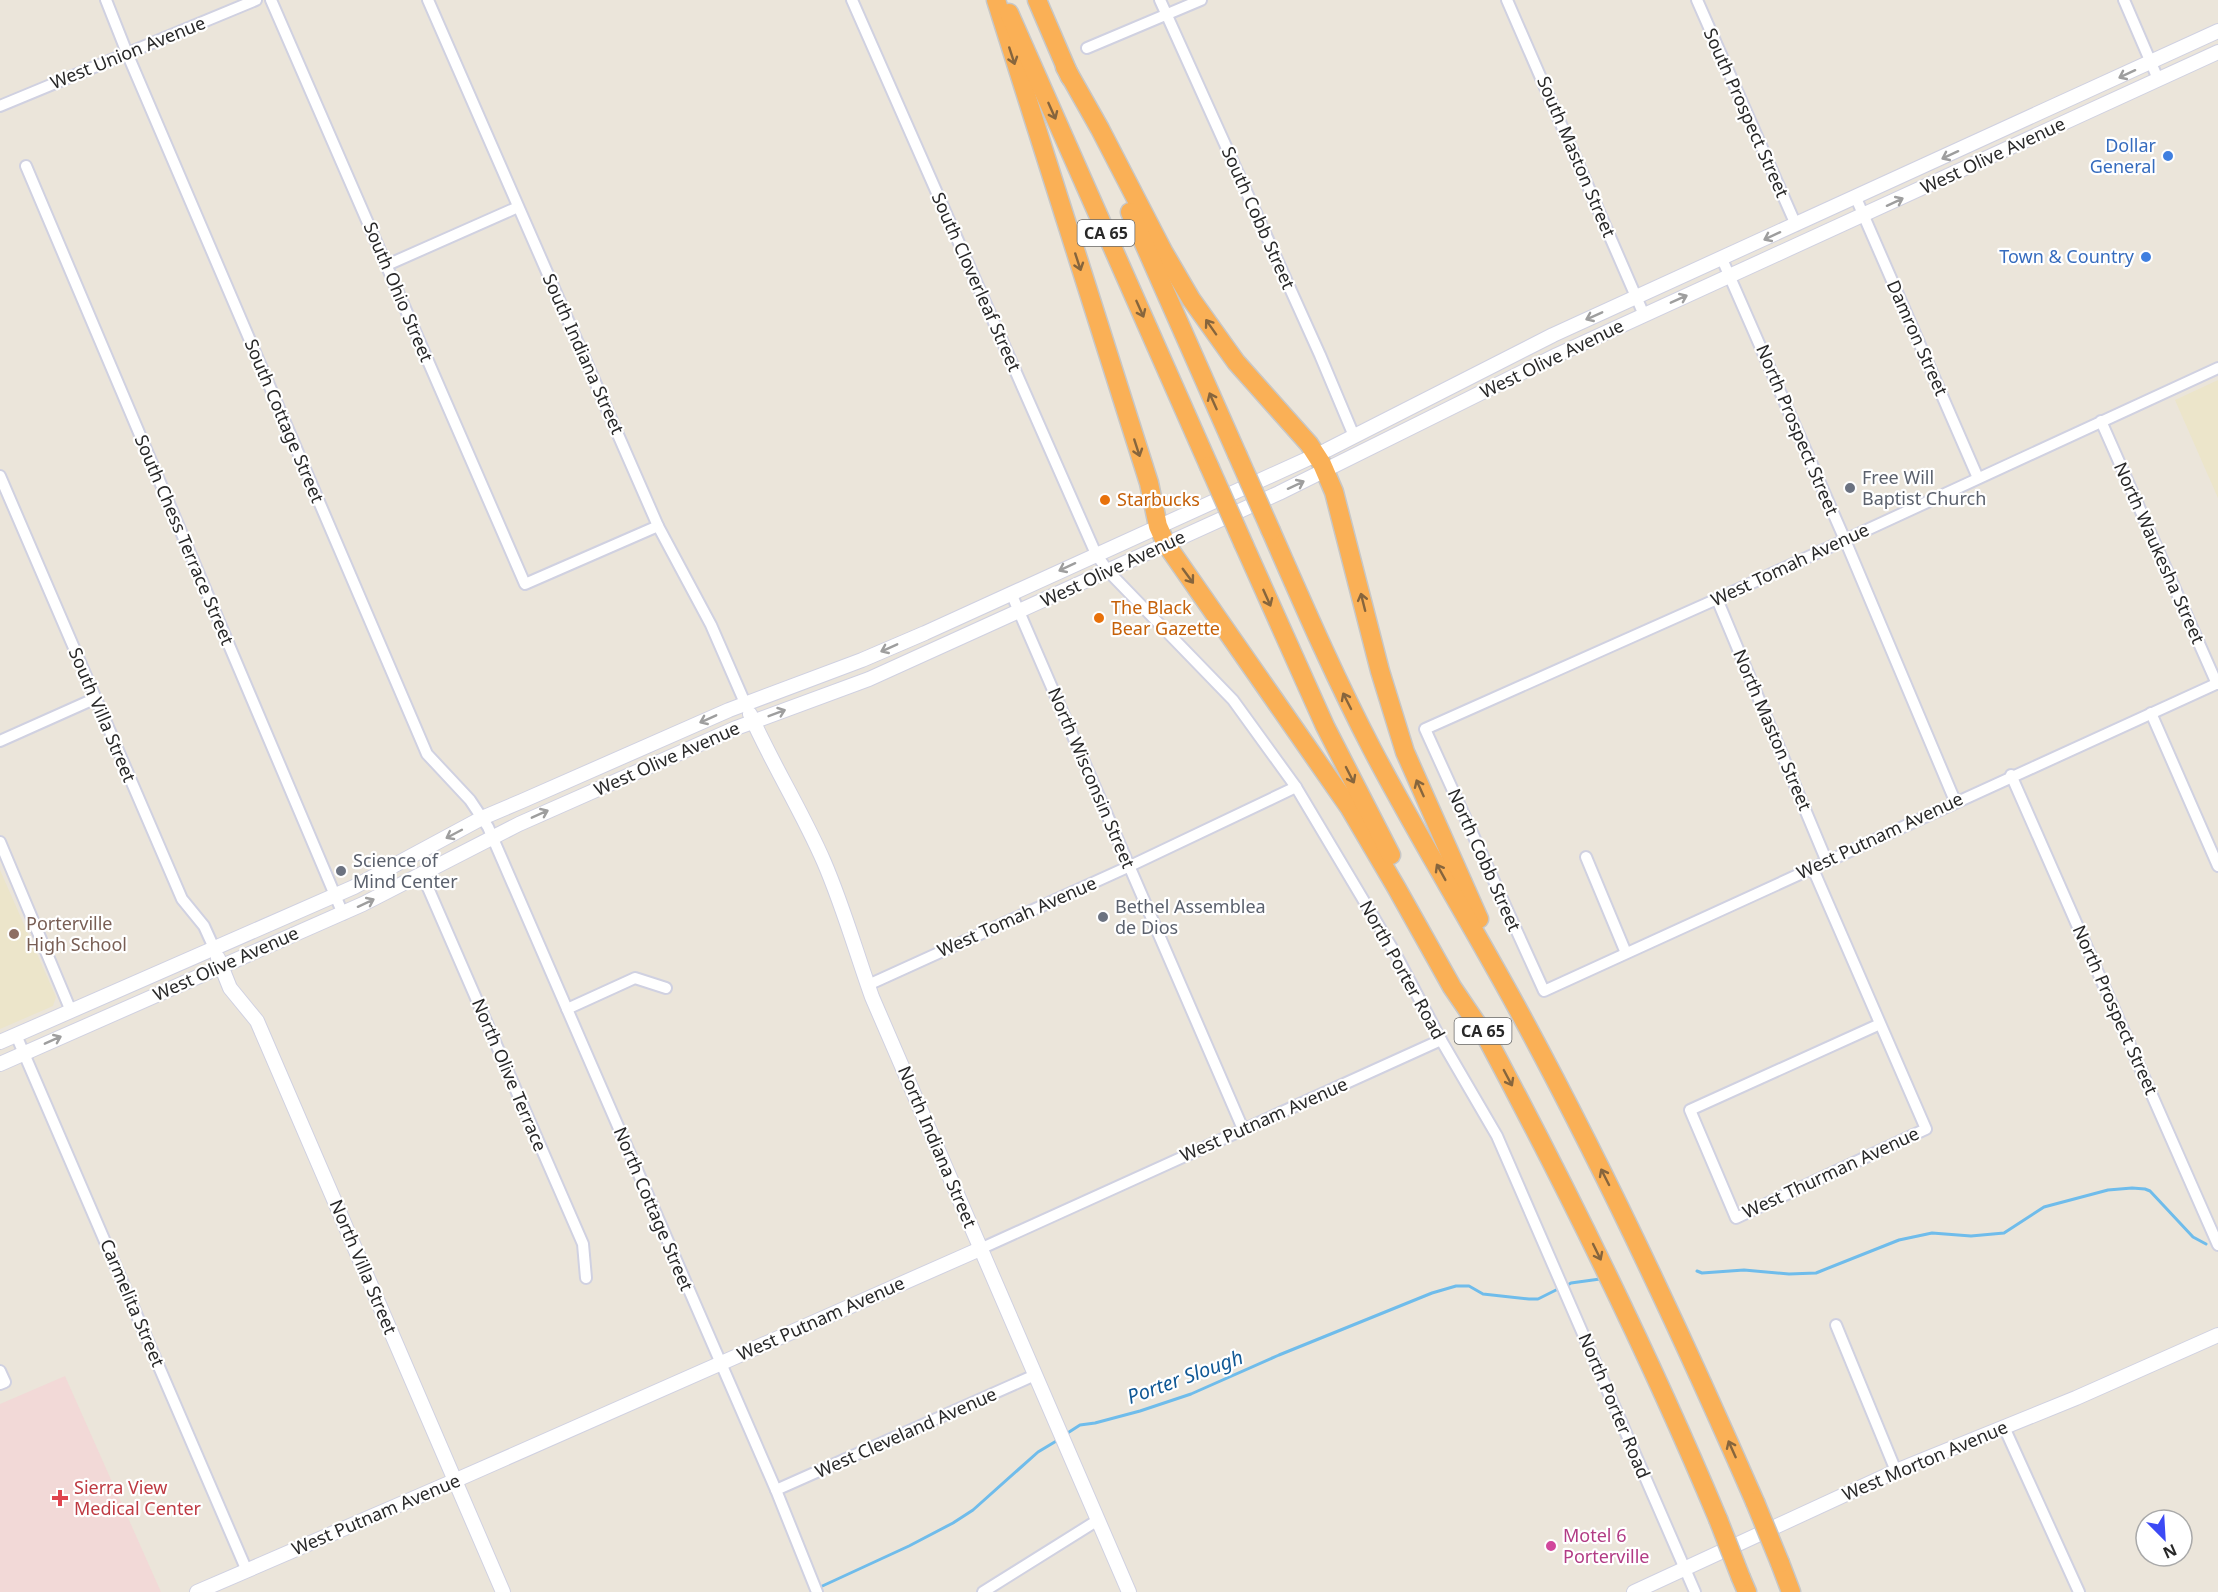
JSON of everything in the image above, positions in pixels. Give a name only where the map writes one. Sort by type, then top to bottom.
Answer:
[{"type":"highway","points":[[996,0],[1149,483],[1158,526],[1166,544],[1349,807],[1452,987],[1488,1040]]},
{"type":"highway","name":"CA 65","points":[[1003,0],[1310,693],[1346,768],[1601,1260],[1664,1393],[1744,1585]]},
{"type":"highway","name":"CA 65","points":[[1037,0],[1338,683],[1373,751],[1521,1015],[1592,1150],[1654,1276],[1755,1502],[1791,1592]]},
{"type":"highway","points":[[1065,66],[1154,235],[1191,299],[1236,362],[1316,454],[1325,471],[1339,510],[1380,671],[1405,752],[1521,1015]]},
{"type":"main road","name":"West Olive Avenue","points":[[0,1042],[487,827],[753,722],[869,680],[1019,612],[1102,563],[1158,526],[1354,436],[1553,334],[2218,32]]},
{"type":"main road","name":"West Olive Avenue","points":[[0,1064],[343,914],[422,874],[487,827],[745,703],[862,660],[1011,593],[1166,544],[1325,471],[1516,375],[1644,315],[2218,52]]},
{"type":"main road","points":[[1426,420],[1426,412],[1453,395],[1460,381]]},
{"type":"main road","name":"North Indiana Street","points":[[745,703],[825,863],[868,985],[1128,1592]]},
{"type":"main road","name":"North Villa Street","points":[[214,948],[230,988],[257,1021],[503,1592]]},
{"type":"main road","name":"West Putnam Avenue","points":[[198,1592],[980,1249]]},
{"type":"main road","name":"West Morton Avenue","points":[[1634,1592],[1896,1472],[2085,1394],[2218,1335]]},
{"type":"street","name":"South Cottage Street","points":[[106,0],[426,754],[470,800],[487,827]]},
{"type":"street","name":"West Union Avenue","points":[[0,106],[256,0]]},
{"type":"street","name":"South Ohio Street","points":[[271,0],[525,584],[658,526]]},
{"type":"street","name":"South Indiana Street","points":[[428,0],[658,526],[711,625],[745,703]]},
{"type":"street","name":"South Cloverleaf Street","points":[[852,0],[1102,563]]},
{"type":"street","name":"South Cobb Street","points":[[1160,0],[1354,436]]},
{"type":"street","points":[[1087,48],[1201,0]]},
{"type":"street","name":"South Maston Street","points":[[1507,0],[1644,315]]},
{"type":"street","name":"South Prospect Street","points":[[1697,0],[1796,225]]},
{"type":"street","points":[[2124,0],[2158,79]]},
{"type":"street","name":"South Chess Terrace Street","points":[[26,166],[343,914]]},
{"type":"street","name":"Damron Street","points":[[1856,198],[1978,478]]},
{"type":"street","points":[[387,265],[518,207]]},
{"type":"street","name":"North Prospect Street","points":[[1722,259],[1845,540],[1955,801]]},
{"type":"street","name":"West Tomah Avenue","points":[[1425,729],[1717,599],[2218,368]]},
{"type":"street","name":"North Waukesha Street","points":[[2101,421],[2217,684]]},
{"type":"street","name":"South Villa Street","points":[[0,476],[182,899],[204,926],[214,948]]},
{"type":"street","name":"North Porter Road","points":[[1102,563],[1233,700],[1296,787],[1395,953],[1441,1040],[1497,1136],[1695,1592]]},
{"type":"street","name":"North Wisconsin Street","points":[[1011,593],[1243,1129]]},
{"type":"street","name":"North Maston Street","points":[[1717,599],[1827,862]]},
{"type":"street","name":"West Putnam Avenue","points":[[1544,991],[1813,869],[1955,801],[2217,684]]},
{"type":"street","points":[[0,741],[94,699]]},
{"type":"street","points":[[2151,713],[2218,866]]},
{"type":"street","name":"North Cobb Street","points":[[1425,729],[1544,991]]},
{"type":"street","name":"North Prospect Street","points":[[2011,776],[2218,1245]]},
{"type":"street","name":"West Tomah Avenue","points":[[868,985],[1130,866],[1296,787]]},
{"type":"street","name":"North Cottage Street","points":[[487,827],[719,1364],[776,1490],[817,1592]]},
{"type":"street","points":[[0,842],[71,1011]]},
{"type":"street","points":[[1586,857],[1626,953]]},
{"type":"street","points":[[1813,869],[1880,1024]]},
{"type":"street","name":"North Olive Terrace","points":[[422,874],[583,1244],[586,1278]]},
{"type":"street","points":[[567,1009],[635,978],[666,988]]},
{"type":"street","name":"West Thurman Avenue","points":[[1880,1024],[1926,1129],[1736,1218],[1690,1110],[1880,1024]]},
{"type":"street","name":"Carmelita Street","points":[[16,1035],[247,1570]]},
{"type":"street","name":"West Putnam Avenue","points":[[980,1249],[1441,1040]]},
{"type":"street","points":[[1836,1325],[1896,1472]]},
{"type":"street","points":[[0,1371],[3,1383]]},
{"type":"street","name":"West Cleveland Avenue","points":[[776,1490],[1035,1375]]},
{"type":"street","points":[[2004,1426],[2079,1592]]},
{"type":"street","points":[[983,1592],[1098,1520]]},
{"type":"shaded area","points":[[2218,380],[2218,498],[2175,400]]},
{"type":"shaded area","name":"Porterville High School","points":[[0,870],[56,997],[53,1006],[0,1029]]},
{"type":"shaded area","name":"Sierra View Medical Center","points":[[65,1376],[161,1592],[0,1592],[0,1404]]},
{"type":"waterway","name":"Porter Slough","points":[[1697,1271],[1702,1273],[1744,1270],[1789,1274],[1816,1273],[1899,1240],[1932,1233],[1971,1236],[2004,1233],[2044,1207],[2108,1190],[2132,1188],[2150,1191],[2193,1237],[2206,1244]]},
{"type":"waterway","name":"Porter Slough","points":[[1566,1286],[1571,1283],[1600,1279]]},
{"type":"waterway","name":"Porter Slough","points":[[1066,1434],[1080,1425],[1140,1411],[1191,1394],[1279,1355],[1432,1293],[1456,1286],[1469,1286],[1483,1294],[1538,1299],[1560,1288]]},
{"type":"waterway","name":"Porter Slough","points":[[818,1588],[953,1523],[973,1510],[1038,1452],[1058,1440]]},
{"type":"place","name":"Dollar General","points":[[2168,156]]},
{"type":"place","name":"Town & Country","points":[[2146,257]]},
{"type":"place","name":"Free Will Baptist Church","points":[[1850,488]]},
{"type":"place","name":"Starbucks","points":[[1105,500]]},
{"type":"place","name":"The Black Bear Gazette","points":[[1099,618]]},
{"type":"place","name":"Science of Mind Center","points":[[341,871]]},
{"type":"place","name":"Bethel Assemblea de Dios","points":[[1103,917]]},
{"type":"place","name":"Porterville High School","points":[[14,934]]},
{"type":"place","name":"Sierra View Medical Center","points":[[60,1498]]},
{"type":"place","name":"Motel 6 Porterville","points":[[1551,1546]]}]
